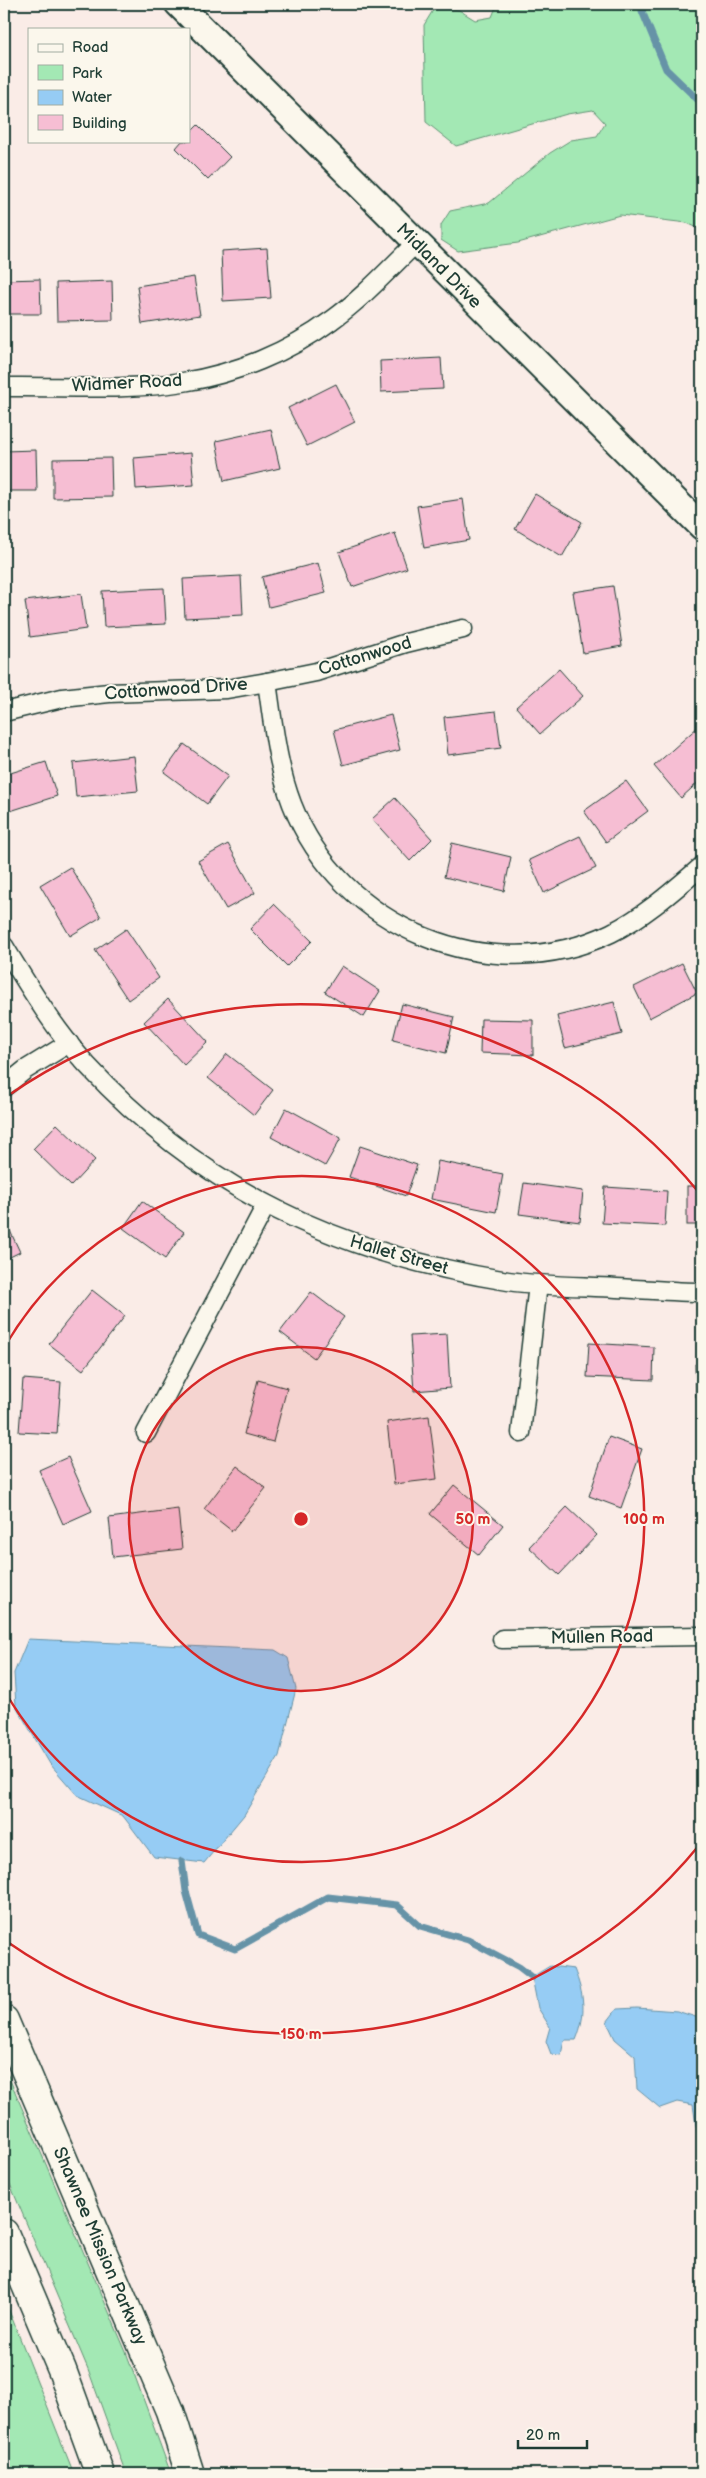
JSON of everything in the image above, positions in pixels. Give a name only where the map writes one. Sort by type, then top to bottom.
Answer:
[{"type":"highway","name":"Shawnee Mission Parkway","points":[[4,2020],[170,2411],[190,2474]]},
{"type":"highway","points":[[4,2233],[62,2370],[100,2474]]},
{"type":"street","name":"Midland Drive","points":[[178,4],[702,527]]},
{"type":"street","name":"Widmer Road","points":[[4,387],[147,385],[183,382],[236,370],[285,350],[332,321],[416,243]]},
{"type":"street","name":"Cottonwood","points":[[267,682],[316,672],[406,643],[463,629]]},
{"type":"street","name":"Cottonwood Drive","points":[[4,712],[62,698],[109,693],[227,689],[267,682],[280,765],[292,804],[317,851],[348,888],[366,904],[400,926],[428,940],[473,951],[496,954],[543,952],[566,948],[610,933],[631,922],[668,895],[702,866]]},
{"type":"street","name":"Hallet Street","points":[[4,946],[34,996],[86,1064],[141,1118],[194,1160],[266,1205],[313,1228],[382,1253],[442,1269],[538,1284],[702,1292]]},
{"type":"street","points":[[4,1086],[25,1070],[69,1043]]},
{"type":"street","points":[[146,1433],[266,1205]]},
{"type":"street","points":[[521,1433],[538,1284]]},
{"type":"street","name":"Mullen Road","points":[[502,1639],[702,1636]]},
{"type":"green space","points":[[494,4],[702,4],[702,230],[687,223],[620,215],[518,243],[458,251],[441,240],[441,225],[450,211],[489,203],[550,153],[571,140],[597,136],[605,123],[593,110],[567,114],[456,146],[426,122],[424,25],[435,7],[459,10],[475,20],[492,17],[496,7]]},
{"type":"green space","points":[[4,2066],[126,2352],[171,2474],[126,2474],[88,2369],[4,2170]]},
{"type":"green space","points":[[4,2298],[74,2474],[4,2474]]},
{"type":"water","points":[[28,1639],[275,1650],[288,1658],[296,1689],[279,1756],[244,1815],[204,1863],[154,1857],[123,1816],[77,1795],[50,1764],[16,1706],[14,1673]]},
{"type":"water","points":[[550,1966],[574,1969],[583,2004],[582,2021],[576,2040],[564,2040],[561,2055],[551,2054],[546,2041],[550,2027],[538,2008],[532,1977]]},
{"type":"water","points":[[637,2008],[677,2011],[702,2019],[702,2142],[697,2132],[693,2105],[677,2102],[660,2108],[637,2089],[635,2056],[615,2039],[607,2022],[617,2009]]},
{"type":"building","points":[[198,125],[230,157],[208,180],[176,148],[181,142],[190,142],[190,133]]},
{"type":"building","points":[[267,248],[271,298],[223,301],[221,251]]},
{"type":"building","points":[[194,277],[200,315],[142,324],[137,286]]},
{"type":"building","points":[[40,279],[41,314],[4,314],[4,280]]},
{"type":"building","points":[[112,281],[113,320],[57,321],[56,283]]},
{"type":"building","points":[[441,358],[443,389],[381,392],[380,361]]},
{"type":"building","points":[[336,384],[355,422],[307,446],[288,408]]},
{"type":"building","points":[[271,429],[280,468],[224,481],[216,441]]},
{"type":"building","points":[[36,450],[37,491],[4,491],[4,451]]},
{"type":"building","points":[[191,453],[194,485],[136,489],[134,458]]},
{"type":"building","points":[[111,458],[112,497],[53,498],[53,459]]},
{"type":"building","points":[[535,494],[582,522],[562,557],[515,529]]},
{"type":"building","points":[[463,499],[469,540],[424,548],[417,506]]},
{"type":"building","points":[[395,533],[407,568],[352,587],[339,552]]},
{"type":"building","points":[[318,563],[326,593],[269,607],[262,577]]},
{"type":"building","points":[[241,576],[243,615],[185,618],[183,579]]},
{"type":"building","points":[[613,586],[622,646],[583,653],[573,592]]},
{"type":"building","points":[[164,588],[166,624],[104,627],[102,591]]},
{"type":"building","points":[[81,594],[86,629],[30,637],[25,601]]},
{"type":"building","points":[[559,669],[583,696],[540,734],[516,707]]},
{"type":"building","points":[[496,711],[501,748],[448,755],[444,717]]},
{"type":"building","points":[[391,715],[400,750],[343,765],[334,730]]},
{"type":"building","points":[[700,725],[702,728],[702,779],[681,798],[654,766]]},
{"type":"building","points":[[184,744],[228,776],[207,804],[164,772]]},
{"type":"building","points":[[134,756],[138,791],[76,797],[73,763]]},
{"type":"building","points":[[46,762],[57,796],[4,813],[4,775]]},
{"type":"building","points":[[626,781],[648,811],[606,842],[584,811]]},
{"type":"building","points":[[395,798],[432,839],[410,861],[372,819]]},
{"type":"building","points":[[580,836],[596,868],[544,893],[529,860]]},
{"type":"building","points":[[452,843],[511,857],[504,891],[444,877]]},
{"type":"building","points":[[228,844],[255,893],[226,909],[198,861]]},
{"type":"building","points":[[70,867],[101,917],[70,936],[40,885]]},
{"type":"building","points":[[274,904],[312,941],[287,966],[250,929]]},
{"type":"building","points":[[126,929],[159,978],[128,1000],[95,950]]},
{"type":"building","points":[[682,963],[697,993],[649,1018],[634,987]]},
{"type":"building","points":[[342,966],[380,991],[364,1017],[325,992]]},
{"type":"building","points":[[168,999],[208,1042],[184,1065],[144,1022]]},
{"type":"building","points":[[614,1002],[622,1034],[565,1048],[557,1016]]},
{"type":"building","points":[[402,1004],[454,1017],[446,1053],[393,1040]]},
{"type":"building","points":[[481,1019],[533,1020],[533,1055],[480,1053]]},
{"type":"building","points":[[227,1054],[273,1090],[254,1115],[208,1078]]},
{"type":"building","points":[[286,1108],[341,1138],[325,1166],[271,1137]]},
{"type":"building","points":[[57,1124],[95,1160],[71,1186],[33,1149]]},
{"type":"building","points":[[360,1146],[417,1165],[406,1196],[349,1177]]},
{"type":"building","points":[[438,1161],[503,1174],[496,1212],[431,1199]]},
{"type":"building","points":[[524,1183],[583,1191],[580,1222],[519,1214]]},
{"type":"building","points":[[687,1186],[702,1186],[702,1225],[687,1225]]},
{"type":"building","points":[[605,1187],[667,1191],[665,1226],[602,1223]]},
{"type":"building","points":[[142,1201],[184,1232],[165,1259],[123,1228]]},
{"type":"building","points":[[4,1218],[20,1252],[4,1260]]},
{"type":"building","points":[[92,1290],[125,1316],[83,1370],[49,1344]]},
{"type":"building","points":[[311,1292],[344,1317],[314,1358],[280,1332]]},
{"type":"building","points":[[447,1334],[450,1388],[414,1391],[410,1336]]},
{"type":"building","points":[[589,1343],[654,1347],[653,1380],[587,1377]]},
{"type":"building","points":[[695,1364],[702,1364],[702,1396],[696,1397]]},
{"type":"building","points":[[23,1379],[61,1382],[57,1434],[19,1432]]},
{"type":"building","points":[[258,1380],[287,1388],[273,1442],[244,1434]]},
{"type":"building","points":[[429,1416],[437,1479],[394,1484],[387,1422]]},
{"type":"building","points":[[609,1437],[642,1449],[621,1508],[589,1496]]},
{"type":"building","points":[[68,1457],[92,1511],[63,1524],[39,1470]]},
{"type":"building","points":[[237,1466],[266,1488],[232,1531],[204,1509]]},
{"type":"building","points":[[454,1485],[503,1525],[479,1555],[430,1514]]},
{"type":"building","points":[[567,1507],[597,1535],[559,1575],[529,1547]]},
{"type":"building","points":[[178,1509],[182,1549],[113,1557],[109,1518]]},
{"type":"waterway","points":[[645,4],[642,11],[666,69],[697,99],[702,96]]},
{"type":"waterway","points":[[182,1861],[186,1891],[198,1935],[235,1949],[328,1897],[397,1905],[420,1926],[468,1940],[519,1967],[532,1977]]}]
